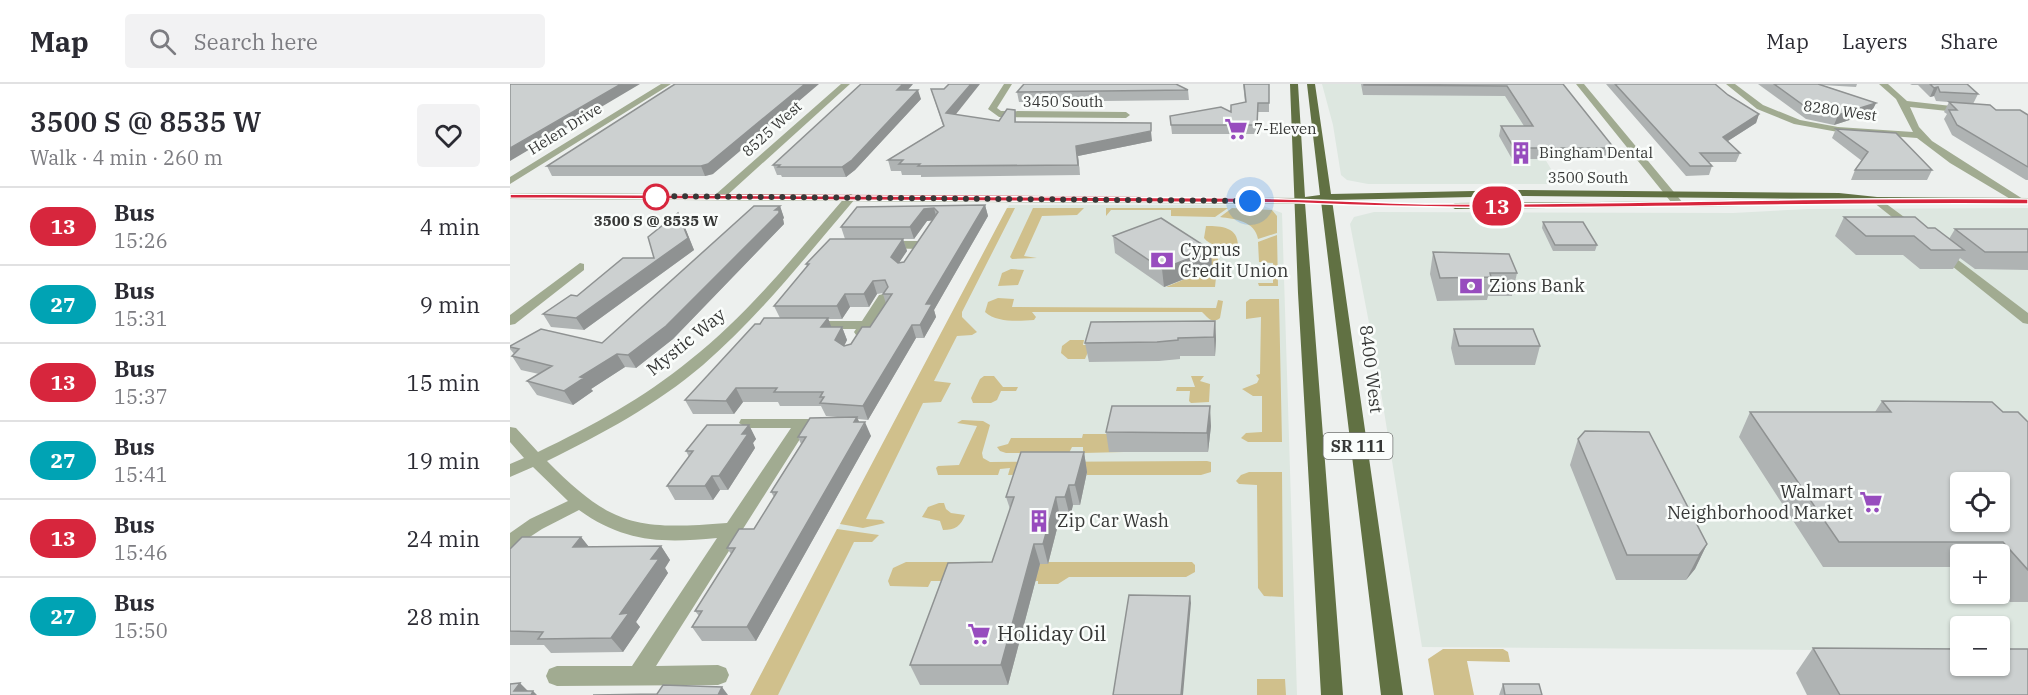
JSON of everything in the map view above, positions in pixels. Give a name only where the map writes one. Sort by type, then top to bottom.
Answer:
[{"type":"main road","name":"SR 111","points":[[1294,84],[1299,201],[1332,695]]},
{"type":"main road","name":"8400 West","points":[[1311,84],[1392,695]]},
{"type":"main road","name":"3500 South","points":[[1299,201],[1670,194],[1839,196],[1877,200],[2024,201]]},
{"type":"main road","name":"3500 South","points":[[1327,201],[1422,206],[1847,203],[1877,200]]},
{"type":"street","name":"Helen Drive","points":[[510,181],[667,84]]},
{"type":"street","name":"8525 West","points":[[719,197],[846,84]]},
{"type":"street","name":"3450 South","points":[[1008,84],[992,109],[999,114],[1126,115]]},
{"type":"street","points":[[1580,84],[1679,205]]},
{"type":"street","name":"8280 West","points":[[1730,84],[1761,107],[1790,119],[1838,129],[1920,135]]},
{"type":"street","points":[[1883,84],[1906,104],[1920,135],[2024,201]]},
{"type":"street","points":[[1906,104],[1975,110]]},
{"type":"street","name":"3500 South","points":[[510,196],[1299,201]]},
{"type":"street","name":"Mystic Way","points":[[510,471],[536,460],[641,402],[692,366],[739,325],[850,197]]},
{"type":"street","points":[[1877,200],[2028,320]]},
{"type":"street","points":[[908,261],[928,231]]},
{"type":"street","points":[[809,245],[827,245]]},
{"type":"street","points":[[873,245],[918,246]]},
{"type":"street","points":[[510,321],[580,267]]},
{"type":"street","points":[[855,344],[884,298]]},
{"type":"street","points":[[739,325],[762,325]]},
{"type":"street","points":[[796,325],[866,325]]},
{"type":"street","points":[[747,423],[825,423]]},
{"type":"street","points":[[638,675],[730,530],[802,423]]},
{"type":"street","points":[[510,432],[580,502],[633,530],[669,533],[730,530]]},
{"type":"street","points":[[510,543],[536,524],[580,502]]},
{"type":"street","points":[[557,676],[718,675]]},
{"type":"shaded area","points":[[1322,84],[1500,84],[1560,184],[1368,184],[1347,180],[1341,175],[1333,125]]},
{"type":"shaded area","points":[[1009,205],[1261,205],[1282,213],[1297,695],[750,695]]},
{"type":"shaded area","points":[[1007,208],[1015,208],[962,312],[962,317],[977,332],[972,335],[957,336],[934,381],[951,383],[941,402],[923,403],[866,519],[882,520],[885,523],[863,528],[840,524]]},
{"type":"shaded area","points":[[1033,208],[1084,208],[1077,215],[1042,216],[1024,256],[1037,258],[1012,259],[1010,257]]},
{"type":"shaded area","points":[[1106,208],[1228,208],[1215,217],[1171,216],[1171,210],[1111,210],[1106,216]]},
{"type":"shaded area","points":[[1232,208],[1272,210],[1277,216],[1277,233],[1258,239],[1253,228],[1244,222],[1220,217]]},
{"type":"shaded area","points":[[2028,208],[2028,652],[2010,651],[2010,616],[1950,616],[1950,651],[1422,647],[1374,349],[1350,224],[1354,217],[1374,212],[1733,213],[1808,209]]},
{"type":"shaded area","points":[[1206,226],[1223,227],[1232,231],[1238,246],[1219,246],[1207,241],[1204,238]]},
{"type":"shaded area","points":[[1277,235],[1278,286],[1259,286],[1258,283],[1273,283],[1273,263],[1259,262],[1258,242]]},
{"type":"shaded area","points":[[1206,245],[1219,249],[1215,287],[1166,287],[1211,268],[1198,248]]},
{"type":"shaded area","points":[[1011,269],[1024,270],[1018,285],[998,286],[1002,273]]},
{"type":"shaded area","points":[[998,298],[1014,299],[1012,307],[1216,308],[1218,300],[1223,301],[1220,318],[1215,320],[1210,320],[1202,312],[1032,312],[1036,317],[1034,320],[1015,321],[1002,320],[985,312],[988,302]]},
{"type":"shaded area","points":[[1250,299],[1279,299],[1282,442],[1248,442],[1241,438],[1246,433],[1262,432],[1262,396],[1253,396],[1242,389],[1257,383],[1259,379],[1256,375],[1260,374],[1261,317],[1246,319],[1246,302]]},
{"type":"shaded area","points":[[1070,340],[1084,340],[1083,345],[1091,345],[1085,359],[1068,359],[1061,353],[1062,346]]},
{"type":"shaded area","points":[[984,376],[994,376],[1003,387],[1018,387],[1016,391],[1001,391],[997,400],[991,403],[973,403],[971,398],[980,379]]},
{"type":"shaded area","points":[[1191,376],[1204,376],[1200,381],[1210,384],[1209,402],[1191,403],[1189,401],[1190,391],[1176,391],[1177,387],[1195,387]]},
{"type":"shaded area","points":[[962,420],[983,421],[990,425],[982,453],[983,458],[990,462],[1207,461],[1211,462],[1211,472],[1201,475],[1087,475],[1087,473],[1008,475],[1010,468],[1000,469],[998,475],[938,475],[936,468],[938,466],[959,465],[977,426],[957,423]]},
{"type":"shaded area","points":[[1083,434],[1113,434],[1124,452],[1083,453],[1083,447],[1072,447],[1069,453],[1006,453],[997,447],[1008,444],[1011,438],[1082,438]]},
{"type":"shaded area","points":[[1249,472],[1282,472],[1283,597],[1264,596],[1258,588],[1257,485],[1239,484],[1236,481],[1241,475]]},
{"type":"shaded area","points":[[944,503],[946,509],[951,513],[965,515],[962,522],[954,528],[943,530],[940,521],[922,517],[928,507]]},
{"type":"shaded area","points":[[837,529],[879,535],[872,542],[854,542],[778,695],[750,695]]},
{"type":"shaded area","points":[[906,562],[1192,562],[1195,565],[1195,572],[1186,577],[1069,577],[1058,584],[1038,584],[1038,581],[931,581],[928,587],[890,586],[888,581],[893,568]]},
{"type":"shaded area","points":[[1443,649],[1503,649],[1508,652],[1510,662],[1467,661],[1474,695],[1434,695],[1428,659]]},
{"type":"shaded area","points":[[1257,679],[1285,679],[1286,695],[1257,695]]},
{"type":"building","points":[[510,84],[621,84],[510,148]]},
{"type":"building","points":[[675,84],[805,84],[708,164],[701,166],[547,166]]},
{"type":"building","points":[[861,84],[903,84],[897,90],[918,90],[852,160],[842,167],[778,167],[780,165],[773,165]]},
{"type":"building","points":[[949,84],[971,84],[946,113],[999,121],[1007,109],[1015,110],[1015,122],[1151,123],[1151,131],[1076,146],[1078,165],[918,166],[920,164],[899,164],[903,160],[888,160],[944,126],[931,89],[944,89]]},
{"type":"building","points":[[1024,84],[1176,84],[1188,90],[1017,92]]},
{"type":"building","points":[[1244,84],[1269,84],[1269,103],[1258,103],[1257,125],[1171,125],[1170,116],[1221,107],[1231,112],[1231,105],[1246,102]]},
{"type":"building","points":[[1364,84],[1563,84],[1614,148],[1514,148],[1501,126],[1533,126],[1507,86]]},
{"type":"building","points":[[1615,84],[1715,84],[1759,114],[1723,137],[1740,153],[1700,153],[1712,166],[1690,166]]},
{"type":"building","points":[[1774,84],[1818,84],[1876,103],[1838,115],[1810,110]]},
{"type":"building","points":[[1930,84],[1967,84],[1978,94],[1940,92],[1938,87],[1934,88]]},
{"type":"building","points":[[1949,102],[1990,105],[1996,110],[2020,110],[2028,115],[2028,167],[1957,125],[1949,110],[1957,110]]},
{"type":"building","points":[[1836,129],[1896,133],[1932,170],[1855,170],[1868,152]]},
{"type":"building","points":[[985,205],[926,304],[932,304],[920,325],[912,325],[863,406],[820,403],[824,397],[820,397],[823,392],[774,392],[777,388],[736,388],[726,401],[685,400],[755,324],[760,324],[764,318],[828,318],[821,327],[842,327],[835,340],[844,346],[851,344],[862,327],[870,327],[892,294],[883,294],[888,287],[885,280],[873,281],[864,294],[845,294],[837,306],[774,306],[809,264],[806,264],[830,239],[903,239],[891,257],[898,263],[904,262],[938,212],[934,208],[924,209],[910,227],[841,227],[857,207]]},
{"type":"building","points":[[754,206],[780,206],[775,210],[779,210],[779,213],[666,326],[628,355],[617,354],[580,377],[584,378],[564,391],[527,381],[552,366],[512,356],[519,349],[510,346],[541,329],[602,343]]},
{"type":"building","points":[[678,213],[688,238],[576,318],[543,314],[571,295],[577,296],[623,258],[654,258],[648,237]]},
{"type":"building","points":[[1844,217],[1915,217],[1928,228],[1935,228],[1964,250],[1931,250],[1914,236],[1866,236]]},
{"type":"building","points":[[1161,218],[1211,250],[1162,269],[1113,236]]},
{"type":"building","points":[[1543,222],[1583,222],[1597,245],[1555,245]]},
{"type":"building","points":[[1955,229],[2028,229],[2028,252],[1985,252]]},
{"type":"building","points":[[1433,252],[1509,254],[1517,273],[1490,273],[1491,277],[1440,278]]},
{"type":"building","points":[[1215,321],[1214,337],[1178,338],[1178,340],[1157,342],[1085,343],[1091,322]]},
{"type":"building","points":[[1454,329],[1533,329],[1540,346],[1459,346]]},
{"type":"building","name":"Walmart Neighborhood Market","points":[[1882,401],[1992,402],[2003,412],[2018,412],[2028,422],[2028,570],[2010,550],[2010,544],[2003,542],[1839,542],[1750,412],[1891,412]]},
{"type":"building","points":[[1112,406],[1210,406],[1207,433],[1106,432]]},
{"type":"building","points":[[857,417],[854,422],[865,422],[747,627],[692,627],[702,611],[695,611],[735,548],[727,548],[739,529],[754,529],[777,492],[771,492],[806,437],[798,437],[810,418]]},
{"type":"building","points":[[707,425],[749,425],[742,434],[748,434],[719,476],[712,476],[705,486],[667,486],[693,451],[686,451]]},
{"type":"building","points":[[1585,431],[1649,432],[1707,544],[1699,555],[1627,555],[1578,439]]},
{"type":"building","points":[[1021,452],[1084,452],[1075,485],[1069,485],[1065,497],[1056,497],[1043,544],[1034,544],[1001,665],[910,665],[948,563],[992,562],[1014,497],[1006,497]]},
{"type":"building","points":[[522,537],[581,537],[573,547],[661,546],[651,559],[659,559],[620,614],[629,613],[611,638],[538,639],[543,632],[510,631],[510,549]]},
{"type":"building","points":[[1129,595],[1190,596],[1181,695],[1113,695]]},
{"type":"building","points":[[1813,648],[1950,649],[1950,676],[2010,676],[2010,649],[2028,649],[2028,695],[1840,695]]},
{"type":"building","points":[[520,683],[514,691],[533,691],[531,695],[510,695],[510,684]]},
{"type":"building","points":[[1503,684],[1539,684],[1542,695],[1505,695]]},
{"type":"building","points":[[663,685],[722,687],[718,695],[593,695],[657,694]]},
{"type":"bus line","name":"13","points":[[510,196],[1074,198],[1299,201],[1328,204],[1422,206],[1847,203],[1877,200],[2028,201]]},
{"type":"place","name":"7-Eleven","points":[[1236,129]]},
{"type":"place","name":"Bingham Dental","points":[[1521,153]]},
{"type":"place","name":"3500 S @ 8535 W","points":[[656,197]]},
{"type":"place","name":"Cyprus Credit Union","points":[[1162,260]]},
{"type":"place","name":"Zions Bank","points":[[1471,286]]},
{"type":"place","name":"Walmart Neighborhood Market","points":[[1871,502]]},
{"type":"place","name":"Zip Car Wash","points":[[1039,521]]},
{"type":"place","name":"Holiday Oil","points":[[979,634]]},
{"type":"route","points":[[656,197],[649,196],[1250,201]]}]
